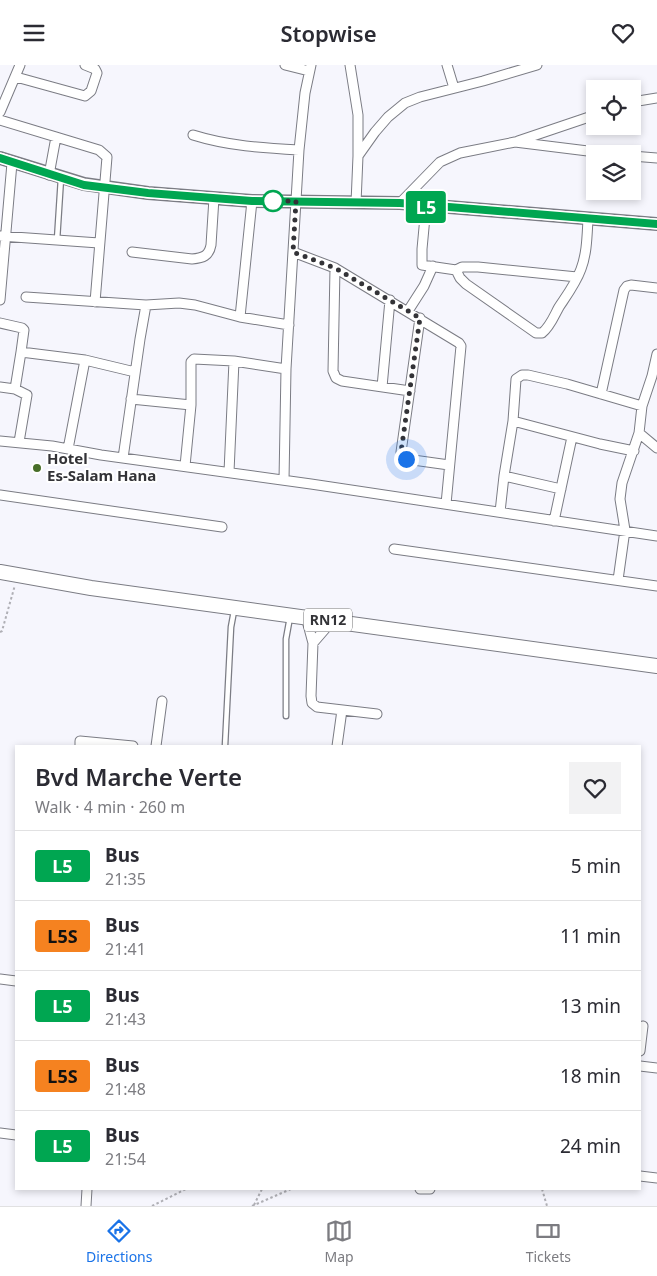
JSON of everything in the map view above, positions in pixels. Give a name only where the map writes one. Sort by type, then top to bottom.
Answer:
[{"type":"main road","name":"RN12","points":[[0,572],[290,616],[657,666]]},
{"type":"street","points":[[0,111],[20,65]]},
{"type":"street","points":[[16,77],[85,96],[91,91],[97,73],[95,69],[85,65]]},
{"type":"street","points":[[284,480],[286,369],[299,150],[310,68],[285,65]]},
{"type":"street","points":[[350,65],[358,115],[356,203]]},
{"type":"street","points":[[447,65],[454,89]]},
{"type":"street","points":[[358,156],[388,117],[404,103],[454,89],[514,68],[537,65]]},
{"type":"street","points":[[641,101],[657,98]]},
{"type":"street","points":[[400,203],[431,170],[448,158],[467,151],[515,142],[586,118]]},
{"type":"street","points":[[0,120],[100,150],[106,155],[108,164],[99,243],[95,302]]},
{"type":"street","points":[[193,135],[238,145],[299,150]]},
{"type":"street","points":[[49,175],[56,137]]},
{"type":"street","points":[[515,142],[586,151]]},
{"type":"street","points":[[641,156],[657,157]]},
{"type":"street","points":[[0,158],[49,175],[105,188],[252,201],[400,203],[426,207],[505,211],[657,224]]},
{"type":"street","points":[[0,300],[3,236],[12,163]]},
{"type":"street","points":[[132,252],[192,259],[202,258],[210,252],[214,198]]},
{"type":"street","points":[[240,317],[252,201]]},
{"type":"street","points":[[426,207],[422,265],[456,270],[462,267],[478,267],[577,277]]},
{"type":"street","points":[[456,270],[466,284],[540,334],[545,331],[577,277],[586,252],[588,219]]},
{"type":"street","points":[[3,236],[99,243]]},
{"type":"street","points":[[293,252],[335,268],[420,318],[461,346],[446,504]]},
{"type":"street","points":[[408,311],[424,286],[433,266]]},
{"type":"street","points":[[335,268],[333,371],[336,378],[342,381],[410,391]]},
{"type":"street","points":[[601,394],[626,286],[657,288]]},
{"type":"street","points":[[26,297],[146,305],[179,303],[195,305],[240,317],[289,325]]},
{"type":"street","points":[[382,387],[390,300]]},
{"type":"street","points":[[123,458],[146,305]]},
{"type":"street","points":[[420,318],[401,452],[402,457],[449,465]]},
{"type":"street","points":[[0,323],[24,330],[15,389]]},
{"type":"street","points":[[21,352],[85,361],[135,372]]},
{"type":"street","points":[[618,580],[625,531],[620,499],[622,483],[639,433],[642,406],[654,378],[657,354]]},
{"type":"street","points":[[186,467],[191,362],[194,359],[234,361],[286,369]]},
{"type":"street","points":[[68,449],[85,361]]},
{"type":"street","points":[[229,472],[234,361]]},
{"type":"street","points":[[500,513],[513,421],[516,379],[522,375],[567,384],[642,406]]},
{"type":"street","points":[[0,387],[15,389],[25,393],[27,398],[19,442]]},
{"type":"street","points":[[131,399],[190,405]]},
{"type":"street","points":[[513,421],[634,451]]},
{"type":"street","points":[[639,433],[657,448]]},
{"type":"street","points":[[554,521],[572,437]]},
{"type":"street","points":[[0,441],[19,442],[229,472],[657,536]]},
{"type":"street","points":[[504,477],[561,489]]},
{"type":"street","points":[[0,495],[222,527]]},
{"type":"street","points":[[394,549],[657,586]]},
{"type":"street","points":[[306,617],[313,643],[312,703],[317,707],[377,714]]},
{"type":"street","points":[[313,643],[332,621]]},
{"type":"street","points":[[156,745],[162,701]]},
{"type":"street","points":[[337,745],[342,710]]},
{"type":"street","points":[[80,745],[80,741],[122,745]]},
{"type":"street","points":[[0,979],[15,981]]},
{"type":"street","points":[[641,1043],[643,1026]]},
{"type":"street","points":[[641,1066],[657,1068]]},
{"type":"street","points":[[0,1133],[15,1135]]},
{"type":"street","points":[[641,1176],[657,1179]]},
{"type":"street","points":[[86,1206],[87,1190]]},
{"type":"lane","points":[[57,240],[61,178]]},
{"type":"lane","points":[[225,745],[231,627],[235,607]]},
{"type":"lane","points":[[286,716],[286,639],[290,616]]},
{"type":"path","points":[[0,632],[2,631],[18,575]]},
{"type":"path","points":[[152,1206],[184,1190]]},
{"type":"path","points":[[253,1205],[261,1190]]},
{"type":"path","points":[[253,1205],[288,1190]]},
{"type":"path","points":[[542,1190],[547,1206]]},
{"type":"bus line","name":"L5","points":[[0,158],[84,185],[148,193],[252,201],[400,203],[426,207],[505,211],[657,224]]},
{"type":"place","name":"Hotel Es-Salam Hana","points":[[37,468]]},
{"type":"route","points":[[273,201],[267,201],[296,201],[293,252],[335,268],[420,318],[401,452],[402,457],[406,459]]}]
